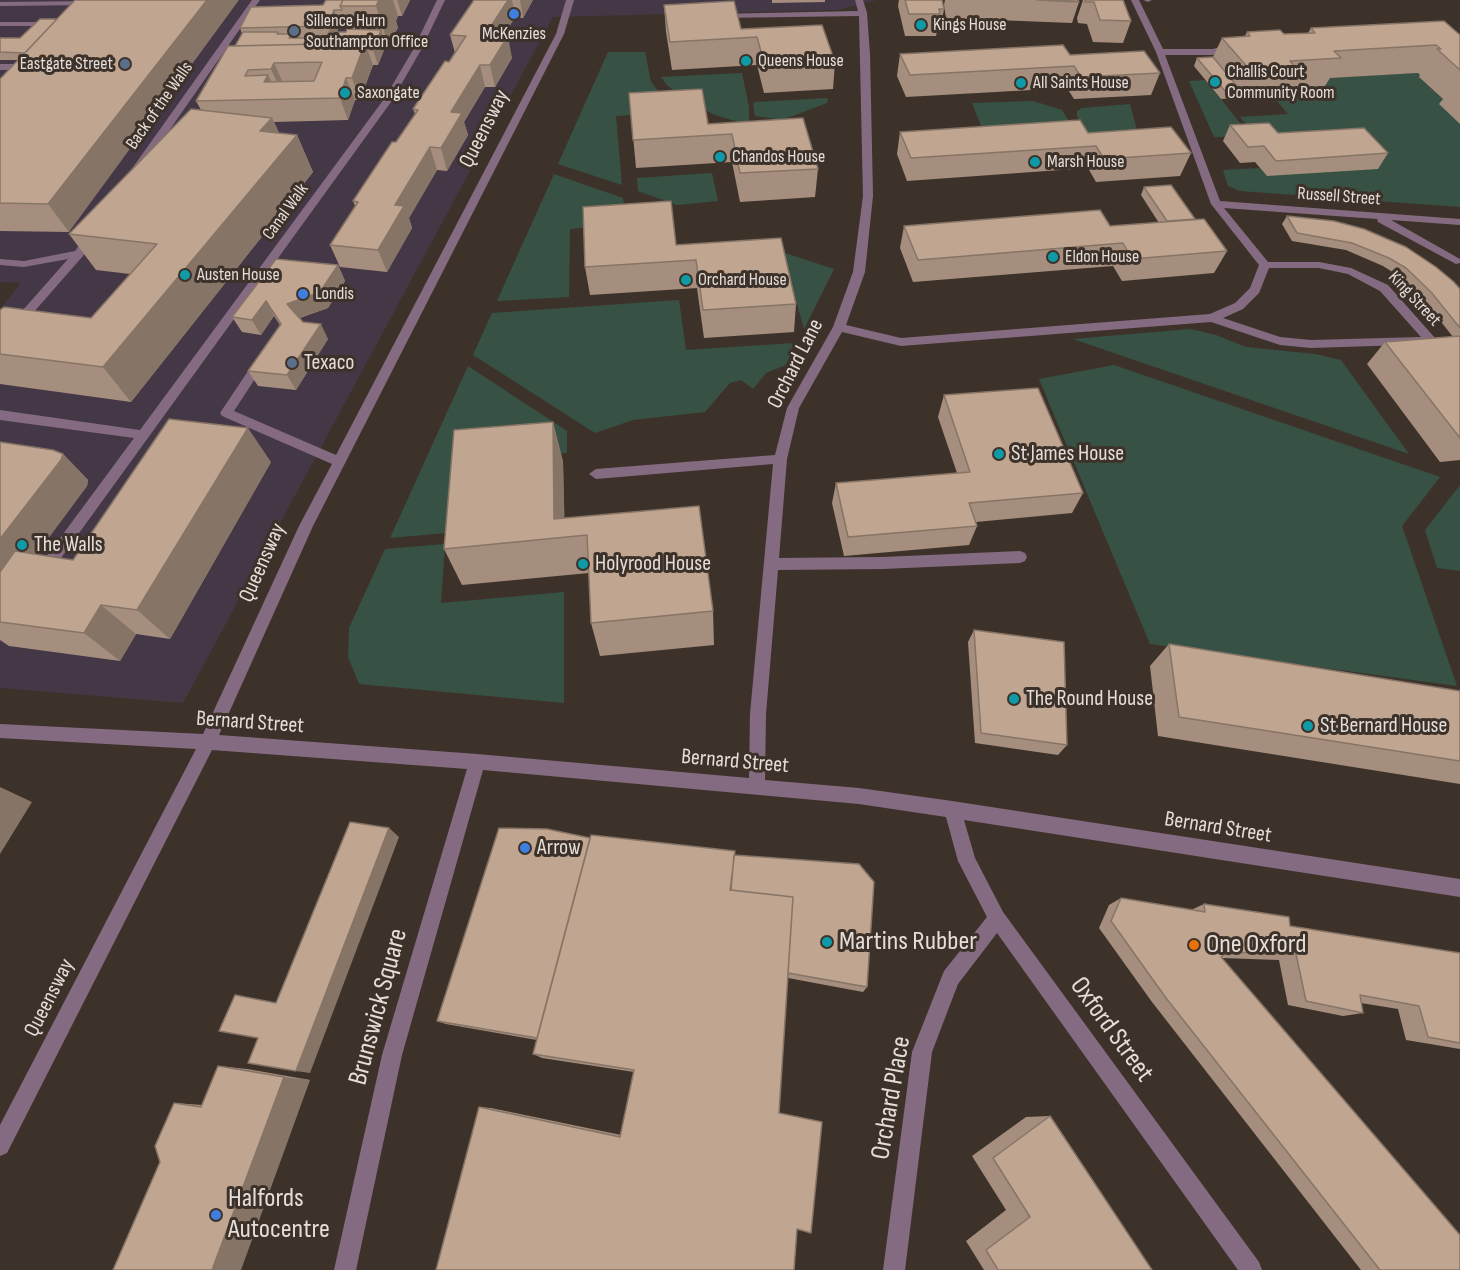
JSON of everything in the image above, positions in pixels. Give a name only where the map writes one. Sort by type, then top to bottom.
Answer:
[{"type":"street","name":"Back of the Walls","points":[[131,177],[256,0]]},
{"type":"street","name":"Canal Walk","points":[[34,584],[388,100],[417,50],[441,0]]},
{"type":"street","name":"Queensway","points":[[0,1146],[208,742],[306,526],[552,51],[570,0]]},
{"type":"street","points":[[1135,0],[1160,52],[1216,204],[1265,265]]},
{"type":"street","points":[[0,4],[97,1]]},
{"type":"street","points":[[83,16],[97,1]]},
{"type":"street","points":[[710,16],[790,15],[861,6]]},
{"type":"street","name":"Orchard Lane","points":[[757,786],[758,714],[780,459],[793,408],[839,327],[859,272],[868,196],[866,54],[861,6]]},
{"type":"street","points":[[790,15],[791,25]]},
{"type":"street","points":[[0,24],[66,23]]},
{"type":"street","points":[[1160,52],[1213,52],[1245,43]]},
{"type":"street","points":[[0,67],[38,63],[27,75]]},
{"type":"street","name":"Russell Street","points":[[1216,204],[1460,222]]},
{"type":"street","points":[[1371,216],[1404,230],[1456,261]]},
{"type":"street","points":[[0,343],[79,254],[99,225]]},
{"type":"street","points":[[0,262],[24,264],[79,254]]},
{"type":"street","name":"King Street","points":[[839,327],[901,342],[1212,318],[1239,306],[1255,290],[1265,265],[1319,264],[1351,271],[1384,288],[1431,341],[1311,344],[1281,341],[1251,333],[1212,318]]},
{"type":"street","points":[[272,344],[226,413],[340,462]]},
{"type":"street","points":[[0,415],[144,435]]},
{"type":"street","points":[[596,474],[780,459]]},
{"type":"street","points":[[770,564],[883,563],[1020,557]]},
{"type":"street","name":"Bernard Street","points":[[0,730],[208,742],[477,762],[859,796],[1460,888]]},
{"type":"street","name":"Brunswick Square","points":[[345,1270],[392,1055],[477,762]]},
{"type":"street","name":"Oxford Street","points":[[952,809],[967,861],[997,918],[1251,1270]]},
{"type":"street","name":"Orchard Place","points":[[894,1270],[922,1052],[951,978],[997,918]]},
{"type":"shaded area","points":[[0,0],[877,0],[838,10],[553,17],[183,703],[0,688],[0,309],[21,283],[0,282]]},
{"type":"green space","points":[[608,52],[645,52],[651,82],[660,93],[689,111],[616,116],[622,185],[558,164]]},
{"type":"green space","points":[[742,73],[749,107],[749,125],[715,115],[684,99],[661,77]]},
{"type":"green space","points":[[1418,73],[1423,77],[1420,78],[1447,103],[1460,124],[1460,207],[1240,191],[1228,186],[1223,170],[1260,168],[1267,176],[1258,138],[1240,117],[1288,114],[1273,96],[1281,95],[1276,89],[1318,78]]},
{"type":"green space","points":[[1205,80],[1250,136],[1214,137],[1189,81]]},
{"type":"green space","points":[[828,98],[827,103],[782,120],[755,116],[753,104],[755,102]]},
{"type":"green space","points":[[1033,101],[1062,110],[1078,135],[987,141],[972,103]]},
{"type":"green space","points":[[1130,104],[1141,145],[1088,135],[1077,116],[1077,111],[1082,108]]},
{"type":"green space","points":[[712,173],[718,201],[677,205],[638,191],[637,178]]},
{"type":"green space","points":[[554,174],[623,198],[627,224],[570,229],[569,297],[497,301]]},
{"type":"green space","points":[[782,252],[834,269],[804,329]]},
{"type":"green space","points":[[679,300],[686,350],[795,343],[786,365],[766,373],[753,389],[741,380],[730,383],[705,412],[633,420],[595,433],[473,355],[492,313]]},
{"type":"green space","points":[[1190,329],[1216,335],[1246,347],[1315,354],[1341,360],[1409,454],[1073,339]]},
{"type":"green space","points":[[1114,365],[1440,477],[1402,526],[1457,686],[1150,644],[1039,379]]},
{"type":"green space","points":[[468,366],[567,431],[567,453],[454,463],[446,533],[390,538]]},
{"type":"green space","points":[[1460,485],[1460,571],[1437,568],[1425,530]]},
{"type":"green space","points":[[445,544],[441,603],[564,592],[564,703],[359,684],[348,657],[349,628],[385,549]]},
{"type":"building","name":"Eastgate Street","points":[[75,0],[207,0],[48,204],[0,203],[0,79]]},
{"type":"building","points":[[326,0],[343,0],[340,6],[342,10],[334,10],[328,26],[240,28],[251,7],[323,5]]},
{"type":"building","points":[[343,0],[379,0],[376,6],[340,6]]},
{"type":"building","points":[[474,0],[508,0],[486,34],[508,36],[490,65],[480,65],[451,112],[462,113],[441,148],[430,147],[395,205],[404,206],[378,250],[330,245],[358,202],[353,201],[392,142],[396,142],[418,110],[413,109],[445,61],[449,62],[466,36],[450,35]]},
{"type":"building","points":[[905,0],[942,0],[944,9],[939,9],[940,14],[909,14]]},
{"type":"building","points":[[1037,0],[1078,0],[1079,2]]},
{"type":"building","points":[[1085,0],[1123,0],[1131,21],[1100,20],[1094,2],[1085,2]]},
{"type":"building","points":[[734,1],[741,29],[822,25],[835,62],[765,66],[757,37],[670,42],[664,5]]},
{"type":"building","points":[[40,19],[57,19],[25,53],[0,52],[0,38],[20,38]]},
{"type":"building","points":[[1444,21],[1460,35],[1460,70],[1437,49],[1441,49],[1436,45],[1334,51],[1341,58],[1290,61],[1296,68],[1250,70],[1222,38],[1250,36],[1247,32],[1280,30],[1284,34],[1315,33],[1311,28]]},
{"type":"building","points":[[347,29],[381,30],[373,50],[368,50],[365,43],[235,46],[243,32],[278,32],[277,34],[291,34],[289,38],[326,38],[329,32],[346,32]]},
{"type":"building","points":[[365,43],[352,78],[346,78],[340,98],[196,101],[228,46]],"holes":[[[322,62],[314,81],[264,82],[268,75],[245,76],[248,70],[271,69],[274,63]]]},
{"type":"building","points":[[1063,45],[1070,55],[1144,51],[1160,73],[1081,77],[1074,66],[910,75],[900,54]]},
{"type":"building","points":[[1213,57],[1240,90],[1225,91],[1197,58]]},
{"type":"building","points":[[702,89],[708,124],[803,118],[818,169],[740,173],[732,134],[633,140],[629,93]]},
{"type":"building","points":[[191,109],[272,118],[260,131],[297,135],[103,367],[0,354],[0,310],[4,307],[91,318],[157,244],[69,234]]},
{"type":"building","points":[[1080,120],[1088,133],[1171,127],[1191,153],[1104,159],[1096,146],[911,158],[900,132]]},
{"type":"building","points":[[1269,123],[1278,133],[1364,128],[1388,153],[1276,161],[1264,146],[1248,147],[1230,125]]},
{"type":"building","points":[[1171,185],[1195,219],[1167,221],[1144,187]]},
{"type":"building","points":[[671,201],[676,245],[781,238],[796,304],[703,310],[696,260],[585,267],[583,207]]},
{"type":"building","points":[[1100,210],[1110,226],[1204,219],[1227,251],[1132,259],[1123,243],[918,260],[904,226]]},
{"type":"building","points":[[1287,216],[1334,221],[1364,229],[1406,247],[1436,267],[1460,289],[1460,328],[1431,292],[1406,268],[1389,258],[1352,243],[1297,233]]},
{"type":"building","points":[[276,259],[338,265],[320,292],[287,304],[303,322],[321,324],[287,375],[248,371],[281,324],[266,301],[252,320],[232,317]]},
{"type":"building","points":[[1460,336],[1460,438],[1385,342]]},
{"type":"building","name":"St James House","points":[[1038,388],[1083,493],[969,503],[977,526],[848,537],[836,483],[970,472],[944,395]]},
{"type":"building","points":[[169,419],[248,428],[137,610],[101,605],[84,633],[0,622],[0,572],[15,551],[73,560]]},
{"type":"building","points":[[553,422],[554,519],[699,506],[713,611],[591,623],[587,535],[444,549],[454,430]]},
{"type":"building","points":[[0,442],[53,450],[63,454],[61,460],[0,539]]},
{"type":"building","name":"The Round House","points":[[974,630],[1064,642],[1067,745],[981,733]]},
{"type":"building","name":"St Bernard House","points":[[1169,644],[1460,691],[1460,761],[1179,717]]},
{"type":"building","points":[[350,822],[389,828],[296,1071],[248,1063],[258,1038],[219,1031],[235,995],[276,1003]]},
{"type":"building","points":[[499,828],[547,829],[590,838],[537,1038],[437,1021]]},
{"type":"building","points":[[591,835],[735,851],[730,890],[793,897],[779,1113],[822,1122],[811,1233],[797,1229],[794,1270],[436,1270],[479,1107],[620,1137],[634,1070],[533,1054]]},
{"type":"building","name":"Martins Rubber","points":[[734,855],[859,864],[874,882],[867,987],[788,973],[793,897],[731,890]]},
{"type":"building","points":[[1121,898],[1205,912],[1204,904],[1289,917],[1290,926],[1460,953],[1460,1043],[1428,1037],[1419,1006],[1360,995],[1363,1013],[1306,1001],[1296,954],[1227,952],[1221,957],[1460,1235],[1460,1270],[1380,1270],[1166,998],[1111,921]]},
{"type":"building","name":"Halfords Autocentre","points":[[218,1066],[284,1077],[212,1270],[113,1270],[160,1162],[155,1146],[174,1103],[201,1107]]},
{"type":"building","points":[[1050,1116],[1152,1270],[998,1270],[986,1250],[1030,1217],[993,1158]]},
{"type":"place","name":"McKenzies","points":[[514,14]]},
{"type":"place","name":"Kings House","points":[[921,25]]},
{"type":"place","name":"Sillence Hurn Southampton Office","points":[[294,31]]},
{"type":"place","name":"Queens House","points":[[746,61]]},
{"type":"place","name":"Eastgate Street","points":[[125,64]]},
{"type":"place","name":"Challis Court Community Room","points":[[1215,82]]},
{"type":"place","name":"All Saints House","points":[[1021,83]]},
{"type":"place","name":"Saxongate","points":[[345,93]]},
{"type":"place","name":"Chandos House","points":[[720,157]]},
{"type":"place","name":"Marsh House","points":[[1035,162]]},
{"type":"place","name":"Eldon House","points":[[1053,257]]},
{"type":"place","name":"Austen House","points":[[185,275]]},
{"type":"place","name":"Orchard House","points":[[686,280]]},
{"type":"place","name":"Londis","points":[[303,294]]},
{"type":"place","name":"Texaco","points":[[292,363]]},
{"type":"place","name":"St James House","points":[[999,454]]},
{"type":"place","name":"The Walls","points":[[22,545]]},
{"type":"place","name":"Holyrood House","points":[[583,564]]},
{"type":"place","name":"The Round House","points":[[1014,699]]},
{"type":"place","name":"St Bernard House","points":[[1308,726]]},
{"type":"place","name":"Arrow","points":[[525,848]]},
{"type":"place","name":"Martins Rubber","points":[[827,942]]},
{"type":"place","name":"One Oxford","points":[[1194,945]]},
{"type":"place","name":"Halfords Autocentre","points":[[216,1215]]}]
